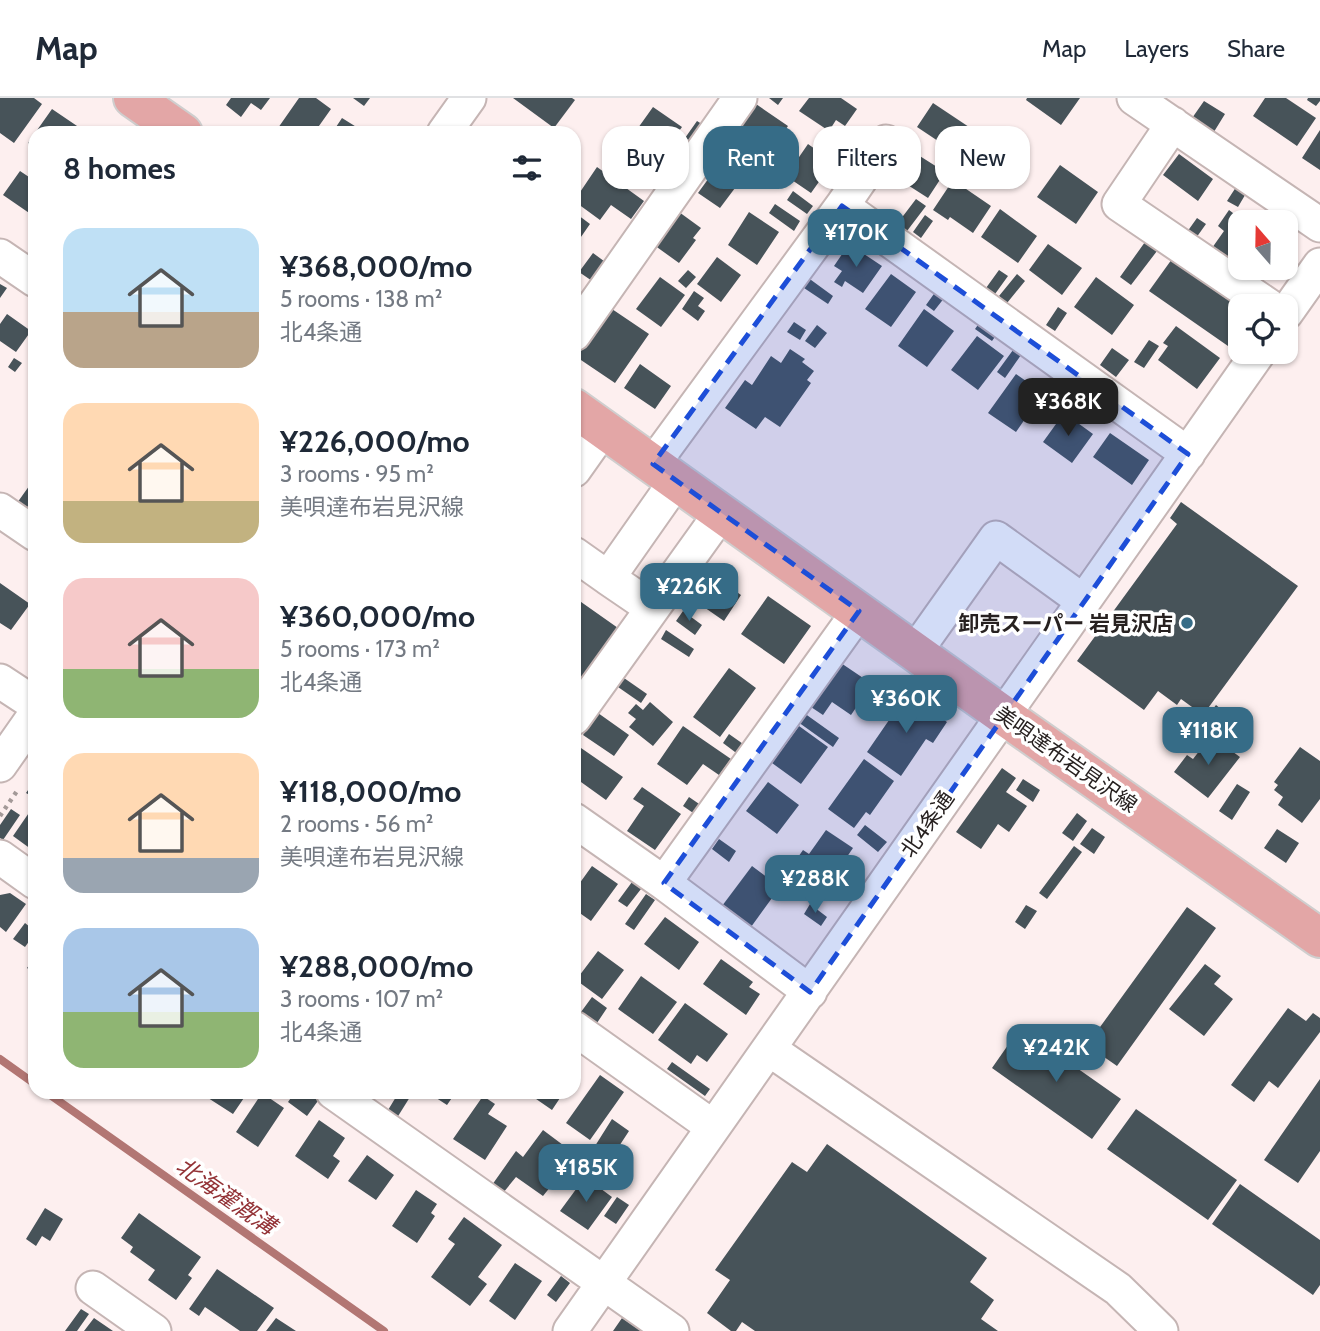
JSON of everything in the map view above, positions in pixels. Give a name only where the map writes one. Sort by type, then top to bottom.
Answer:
[{"type":"main road","points":[[134,98],[173,126]]},
{"type":"main road","name":"美唄達布岩見沢線","points":[[589,418],[1320,938]]},
{"type":"street","points":[[449,126],[469,98]]},
{"type":"street","points":[[581,324],[740,98]]},
{"type":"street","points":[[1134,98],[1320,225]]},
{"type":"street","points":[[1173,124],[1119,204],[1251,294]]},
{"type":"street","points":[[608,578],[665,473],[854,189]]},
{"type":"street","points":[[842,206],[1188,454]]},
{"type":"street","points":[[0,256],[28,275]]},
{"type":"street","points":[[1298,296],[1320,265]]},
{"type":"street","name":"北4条通","points":[[570,1331],[1251,364]]},
{"type":"street","points":[[581,446],[589,418]]},
{"type":"street","points":[[0,510],[28,529]]},
{"type":"street","points":[[581,708],[721,513]]},
{"type":"street","points":[[915,652],[996,538],[1083,601]]},
{"type":"street","points":[[581,559],[652,608]]},
{"type":"street","points":[[664,883],[859,611]]},
{"type":"street","points":[[0,681],[28,699]]},
{"type":"street","points":[[0,765],[28,725]]},
{"type":"street","points":[[581,825],[810,992]]},
{"type":"street","points":[[0,857],[28,877]]},
{"type":"street","points":[[581,1033],[713,1126]]},
{"type":"street","points":[[769,1049],[1118,1289],[1161,1331]]},
{"type":"street","points":[[343,1099],[673,1331]]},
{"type":"street","points":[[93,1288],[154,1331]]},
{"type":"highlighted area","points":[[842,206],[1188,454],[810,992],[664,883],[859,611],[653,464]]},
{"type":"building","points":[[0,98],[34,98],[42,104],[14,143],[0,133]]},
{"type":"building","points":[[231,98],[270,98],[261,110],[251,103],[241,117],[226,105]]},
{"type":"building","points":[[299,98],[316,98],[331,109],[319,126],[279,126]]},
{"type":"building","points":[[353,98],[370,98],[364,106]]},
{"type":"building","points":[[513,98],[575,100],[556,126],[551,126]]},
{"type":"building","points":[[769,98],[783,98],[778,105]]},
{"type":"building","points":[[809,98],[841,98],[857,109],[845,126],[836,120],[832,126],[822,126],[799,111]]},
{"type":"building","points":[[1080,98],[1061,125],[1026,100]]},
{"type":"building","points":[[1265,98],[1286,98],[1316,118],[1297,146],[1253,116]]},
{"type":"building","points":[[1320,98],[1320,101],[1316,106],[1307,100]]},
{"type":"building","points":[[1204,101],[1225,114],[1212,135],[1190,121]]},
{"type":"building","points":[[933,103],[968,126],[935,126],[935,139],[918,126]]},
{"type":"building","points":[[756,104],[788,126],[741,126]]},
{"type":"building","points":[[653,107],[681,126],[639,126]]},
{"type":"building","points":[[52,109],[77,126],[40,126]]},
{"type":"building","points":[[342,118],[355,126],[337,126]]},
{"type":"building","points":[[697,121],[705,126],[697,145],[689,140],[689,132]]},
{"type":"building","points":[[1320,130],[1320,170],[1302,158]]},
{"type":"building","points":[[808,144],[813,148],[814,189],[811,193],[799,185],[799,157]]},
{"type":"building","points":[[1179,154],[1213,179],[1198,201],[1163,175]]},
{"type":"building","points":[[921,157],[935,166],[935,187],[928,198],[914,189],[921,189]]},
{"type":"building","points":[[1060,165],[1098,192],[1076,224],[1037,197]]},
{"type":"building","points":[[597,167],[602,171],[602,189],[627,189],[644,201],[631,219],[611,205],[600,220],[581,206],[581,191]]},
{"type":"building","points":[[20,171],[28,176],[28,212],[3,195]]},
{"type":"building","points":[[1238,184],[1248,190],[1238,207],[1227,201]]},
{"type":"building","points":[[703,186],[703,189],[734,189],[720,208],[698,193]]},
{"type":"building","points":[[947,189],[966,189],[991,206],[973,233],[950,217],[948,220],[933,210]]},
{"type":"building","points":[[793,191],[813,206],[807,214],[787,200]]},
{"type":"building","points":[[916,199],[926,206],[907,231],[897,224]]},
{"type":"building","points":[[775,204],[800,221],[794,231],[769,213]]},
{"type":"building","points":[[1000,209],[1037,236],[1018,263],[981,237]]},
{"type":"building","points":[[1228,211],[1228,259],[1212,248],[1224,231],[1218,226]]},
{"type":"building","points":[[679,212],[701,228],[693,238],[696,240],[679,263],[654,245]]},
{"type":"building","points":[[749,212],[779,232],[757,265],[728,245]]},
{"type":"building","points":[[925,215],[933,221],[921,238],[913,232]]},
{"type":"building","points":[[581,217],[590,224],[581,237]]},
{"type":"building","points":[[1197,218],[1206,224],[1196,238],[1187,232]]},
{"type":"building","points":[[1145,242],[1157,251],[1131,285],[1120,277]]},
{"type":"building","points":[[849,244],[882,266],[863,293],[845,281],[842,287],[834,282],[842,271],[834,266]]},
{"type":"building","points":[[1048,244],[1082,268],[1062,295],[1029,270]]},
{"type":"building","points":[[593,253],[612,267],[598,285],[581,273]]},
{"type":"building","points":[[717,257],[741,275],[721,302],[697,284]]},
{"type":"building","points":[[1172,259],[1228,298],[1228,346],[1149,291]]},
{"type":"building","points":[[688,270],[696,277],[686,288],[678,281]]},
{"type":"building","points":[[999,270],[1008,276],[995,294],[986,288]]},
{"type":"building","points":[[891,274],[916,292],[891,327],[865,309]]},
{"type":"building","points":[[1017,274],[1025,281],[1007,303],[999,296]]},
{"type":"building","points":[[660,277],[685,295],[661,327],[636,309]]},
{"type":"building","points":[[807,277],[833,296],[828,304],[801,286]]},
{"type":"building","points":[[1096,277],[1134,305],[1112,335],[1074,307]]},
{"type":"building","points":[[0,284],[7,288],[0,298]]},
{"type":"building","points":[[694,291],[704,298],[698,306],[705,311],[698,321],[682,309]]},
{"type":"building","points":[[936,291],[945,297],[934,311],[926,305]]},
{"type":"building","points":[[609,307],[649,334],[615,383],[581,360],[581,347]]},
{"type":"building","points":[[1058,307],[1067,313],[1055,331],[1046,325]]},
{"type":"building","points":[[924,309],[954,331],[927,367],[898,346]]},
{"type":"building","points":[[7,314],[28,329],[28,335],[16,352],[0,341],[0,324]]},
{"type":"building","points":[[794,322],[806,330],[800,340],[787,332]]},
{"type":"building","points":[[980,322],[997,334],[992,341],[975,329]]},
{"type":"building","points":[[817,325],[827,333],[815,348],[805,341]]},
{"type":"building","points":[[1176,326],[1220,358],[1197,389],[1158,360],[1168,346],[1163,343]]},
{"type":"building","points":[[977,336],[1004,356],[978,390],[951,370]]},
{"type":"building","points":[[1149,340],[1159,346],[1144,368],[1134,362]]},
{"type":"building","points":[[1112,348],[1129,360],[1116,377],[1100,365]]},
{"type":"building","points":[[790,349],[805,359],[802,362],[814,371],[807,380],[811,383],[780,427],[765,417],[756,429],[725,408],[745,380],[752,385],[771,356],[781,363]]},
{"type":"building","points":[[1013,350],[1021,355],[1005,378],[997,372]]},
{"type":"building","points":[[14,358],[22,363],[15,372],[8,367]]},
{"type":"building","points":[[640,364],[671,386],[655,409],[624,388]]},
{"type":"building","points":[[1016,374],[1043,393],[1016,432],[988,413]]},
{"type":"building","points":[[1064,413],[1093,434],[1072,463],[1043,442]]},
{"type":"building","points":[[1110,433],[1149,460],[1132,485],[1093,457]]},
{"type":"building","points":[[28,488],[26,509],[17,503]]},
{"type":"building","name":"卸売スーパー 岩見沢店","points":[[1181,502],[1298,586],[1203,715],[1181,699],[1177,705],[1158,691],[1144,710],[1077,661],[1177,524],[1170,518]]},
{"type":"building","points":[[711,563],[722,571],[717,578],[741,595],[724,621],[688,596]]},
{"type":"building","points":[[0,583],[28,603],[28,607],[11,630],[0,623]]},
{"type":"building","points":[[768,596],[811,626],[784,664],[741,634]]},
{"type":"building","points":[[581,602],[618,628],[581,679]]},
{"type":"building","points":[[683,611],[702,625],[695,635],[676,621]]},
{"type":"building","points":[[666,630],[694,649],[689,657],[661,639]]},
{"type":"building","points":[[835,659],[872,684],[851,715],[832,702],[823,715],[805,703]]},
{"type":"building","points":[[729,668],[756,688],[720,737],[693,717]]},
{"type":"building","points":[[624,678],[647,694],[641,703],[618,687]]},
{"type":"building","points":[[907,694],[947,722],[933,743],[926,739],[901,776],[867,752]]},
{"type":"building","points":[[650,702],[673,722],[653,746],[629,727],[636,719],[628,713],[636,704],[643,710]]},
{"type":"building","points":[[1216,705],[1228,715],[1212,735],[1200,726]]},
{"type":"building","points":[[598,713],[629,735],[614,756],[583,735]]},
{"type":"building","points":[[804,713],[839,738],[833,747],[798,722]]},
{"type":"building","points":[[683,726],[731,759],[719,775],[703,764],[687,785],[657,764]]},
{"type":"building","points":[[799,726],[828,747],[801,784],[772,763]]},
{"type":"building","points":[[729,734],[746,746],[739,755],[723,743]]},
{"type":"building","points":[[1211,736],[1240,757],[1208,798],[1174,772],[1187,755],[1193,759]]},
{"type":"building","points":[[1300,747],[1320,761],[1320,799],[1302,823],[1278,805],[1283,797],[1274,790],[1278,785],[1274,782]]},
{"type":"building","points":[[581,748],[623,777],[606,800],[581,782]]},
{"type":"building","points":[[864,759],[894,781],[870,815],[866,812],[854,828],[828,809]]},
{"type":"building","points":[[1002,768],[1016,778],[1006,792],[1027,806],[1009,832],[998,824],[981,849],[956,832]]},
{"type":"building","points":[[1023,779],[1040,790],[1033,802],[1016,790]]},
{"type":"building","points":[[768,782],[799,805],[777,834],[746,811]]},
{"type":"building","points":[[1237,784],[1250,792],[1232,820],[1219,811]]},
{"type":"building","points":[[642,787],[681,814],[655,850],[627,831],[644,806],[633,799]]},
{"type":"building","points":[[689,797],[705,808],[699,817],[683,806]]},
{"type":"building","points":[[11,809],[20,815],[3,840],[0,838],[0,825]]},
{"type":"building","points":[[1077,813],[1087,821],[1073,841],[1062,833]]},
{"type":"building","points":[[28,814],[28,847],[13,836]]},
{"type":"building","points":[[865,825],[887,842],[878,852],[857,835]]},
{"type":"building","points":[[1092,828],[1105,837],[1094,854],[1080,844]]},
{"type":"building","points":[[1277,829],[1299,843],[1286,863],[1264,848]]},
{"type":"building","points":[[826,830],[853,848],[827,886],[794,863],[803,850],[809,854]]},
{"type":"building","points":[[719,839],[736,851],[729,862],[712,849]]},
{"type":"building","points":[[1074,846],[1082,852],[1047,899],[1039,893]]},
{"type":"building","points":[[592,866],[618,884],[591,921],[581,914],[581,881]]},
{"type":"building","points":[[752,866],[780,887],[751,927],[722,906]]},
{"type":"building","points":[[632,882],[641,889],[627,907],[618,901]]},
{"type":"building","points":[[10,893],[26,904],[6,932],[0,927],[0,895]]},
{"type":"building","points":[[646,894],[655,900],[634,930],[625,924]]},
{"type":"building","points":[[810,904],[827,917],[821,926],[804,914]]},
{"type":"building","points":[[1026,905],[1037,911],[1025,929],[1015,922]]},
{"type":"building","points":[[1187,907],[1216,928],[1117,1066],[1087,1045]]},
{"type":"building","points":[[665,917],[699,942],[679,970],[644,944]]},
{"type":"building","points":[[25,923],[28,925],[28,943],[25,947],[13,939]]},
{"type":"building","points":[[598,951],[624,970],[602,999],[581,984],[581,973]]},
{"type":"building","points":[[721,959],[753,982],[749,987],[760,994],[746,1015],[703,984]]},
{"type":"building","points":[[1205,964],[1221,976],[1214,984],[1233,999],[1204,1036],[1169,1009]]},
{"type":"building","points":[[641,976],[677,1002],[653,1034],[618,1009]]},
{"type":"building","points":[[592,997],[607,1008],[597,1023],[581,1012]]},
{"type":"building","points":[[685,1003],[728,1034],[707,1062],[697,1055],[691,1064],[658,1040]]},
{"type":"building","points":[[1288,1008],[1306,1021],[1313,1013],[1320,1018],[1320,1032],[1278,1088],[1269,1081],[1254,1102],[1231,1085]]},
{"type":"building","points":[[1020,1028],[1121,1099],[1092,1139],[992,1068]]},
{"type":"building","points":[[672,1062],[710,1089],[705,1096],[667,1069]]},
{"type":"building","points":[[600,1075],[624,1092],[590,1140],[566,1123]]},
{"type":"building","points":[[1320,1079],[1320,1151],[1298,1183],[1264,1160]]},
{"type":"building","points":[[210,1099],[243,1099],[233,1114]]},
{"type":"building","points":[[258,1099],[271,1099],[284,1108],[258,1147],[236,1132]]},
{"type":"building","points":[[290,1099],[319,1099],[307,1116],[288,1102]]},
{"type":"building","points":[[395,1099],[409,1099],[395,1121],[385,1115]]},
{"type":"building","points":[[438,1099],[451,1099],[447,1105]]},
{"type":"building","points":[[481,1099],[488,1099],[495,1104],[488,1114],[507,1126],[485,1160],[453,1139]]},
{"type":"building","points":[[536,1099],[559,1099],[552,1110]]},
{"type":"building","points":[[1136,1109],[1237,1180],[1208,1220],[1107,1149]]},
{"type":"building","points":[[612,1119],[629,1131],[612,1157],[595,1146]]},
{"type":"building","points":[[319,1120],[345,1138],[333,1156],[340,1161],[328,1179],[295,1156]]},
{"type":"building","points":[[543,1130],[571,1151],[547,1183],[551,1186],[543,1196],[516,1177],[503,1193],[492,1185],[516,1151],[523,1157]]},
{"type":"building","points":[[827,1144],[987,1258],[970,1282],[994,1300],[981,1319],[998,1331],[755,1331],[742,1322],[736,1331],[731,1331],[707,1313],[730,1280],[715,1270],[792,1162],[807,1172]]},
{"type":"building","points":[[367,1155],[394,1175],[376,1200],[348,1181]]},
{"type":"building","points":[[585,1177],[612,1197],[588,1230],[560,1211]]},
{"type":"building","points":[[1240,1184],[1320,1240],[1320,1285],[1313,1295],[1212,1224]]},
{"type":"building","points":[[416,1190],[437,1204],[431,1213],[435,1216],[417,1243],[392,1226]]},
{"type":"building","points":[[617,1197],[629,1205],[616,1224],[604,1216]]},
{"type":"building","points":[[45,1208],[63,1219],[50,1241],[42,1236],[36,1246],[26,1239]]},
{"type":"building","points":[[139,1213],[201,1257],[188,1275],[192,1278],[176,1300],[148,1280],[155,1270],[130,1252],[133,1247],[121,1238]]},
{"type":"building","points":[[464,1217],[502,1245],[478,1277],[487,1284],[470,1306],[431,1277],[455,1244],[448,1239]]},
{"type":"building","points":[[515,1263],[542,1281],[515,1320],[489,1301]]},
{"type":"building","points":[[217,1269],[274,1308],[257,1331],[240,1331],[205,1307],[199,1316],[189,1309]]},
{"type":"building","points":[[561,1276],[570,1283],[556,1302],[547,1295]]},
{"type":"building","points":[[81,1309],[89,1314],[77,1331],[65,1331]]},
{"type":"building","points":[[94,1318],[113,1331],[84,1331]]},
{"type":"building","points":[[276,1318],[296,1331],[266,1331]]},
{"type":"building","points":[[622,1318],[641,1331],[613,1331]]},
{"type":"waterway","name":"北海灌漑溝","points":[[0,1059],[28,1079]]},
{"type":"waterway","name":"北海灌漑溝","points":[[56,1099],[384,1331]]},
{"type":"place","name":"卸売スーパー 岩見沢店","points":[[1187,623]]}]
